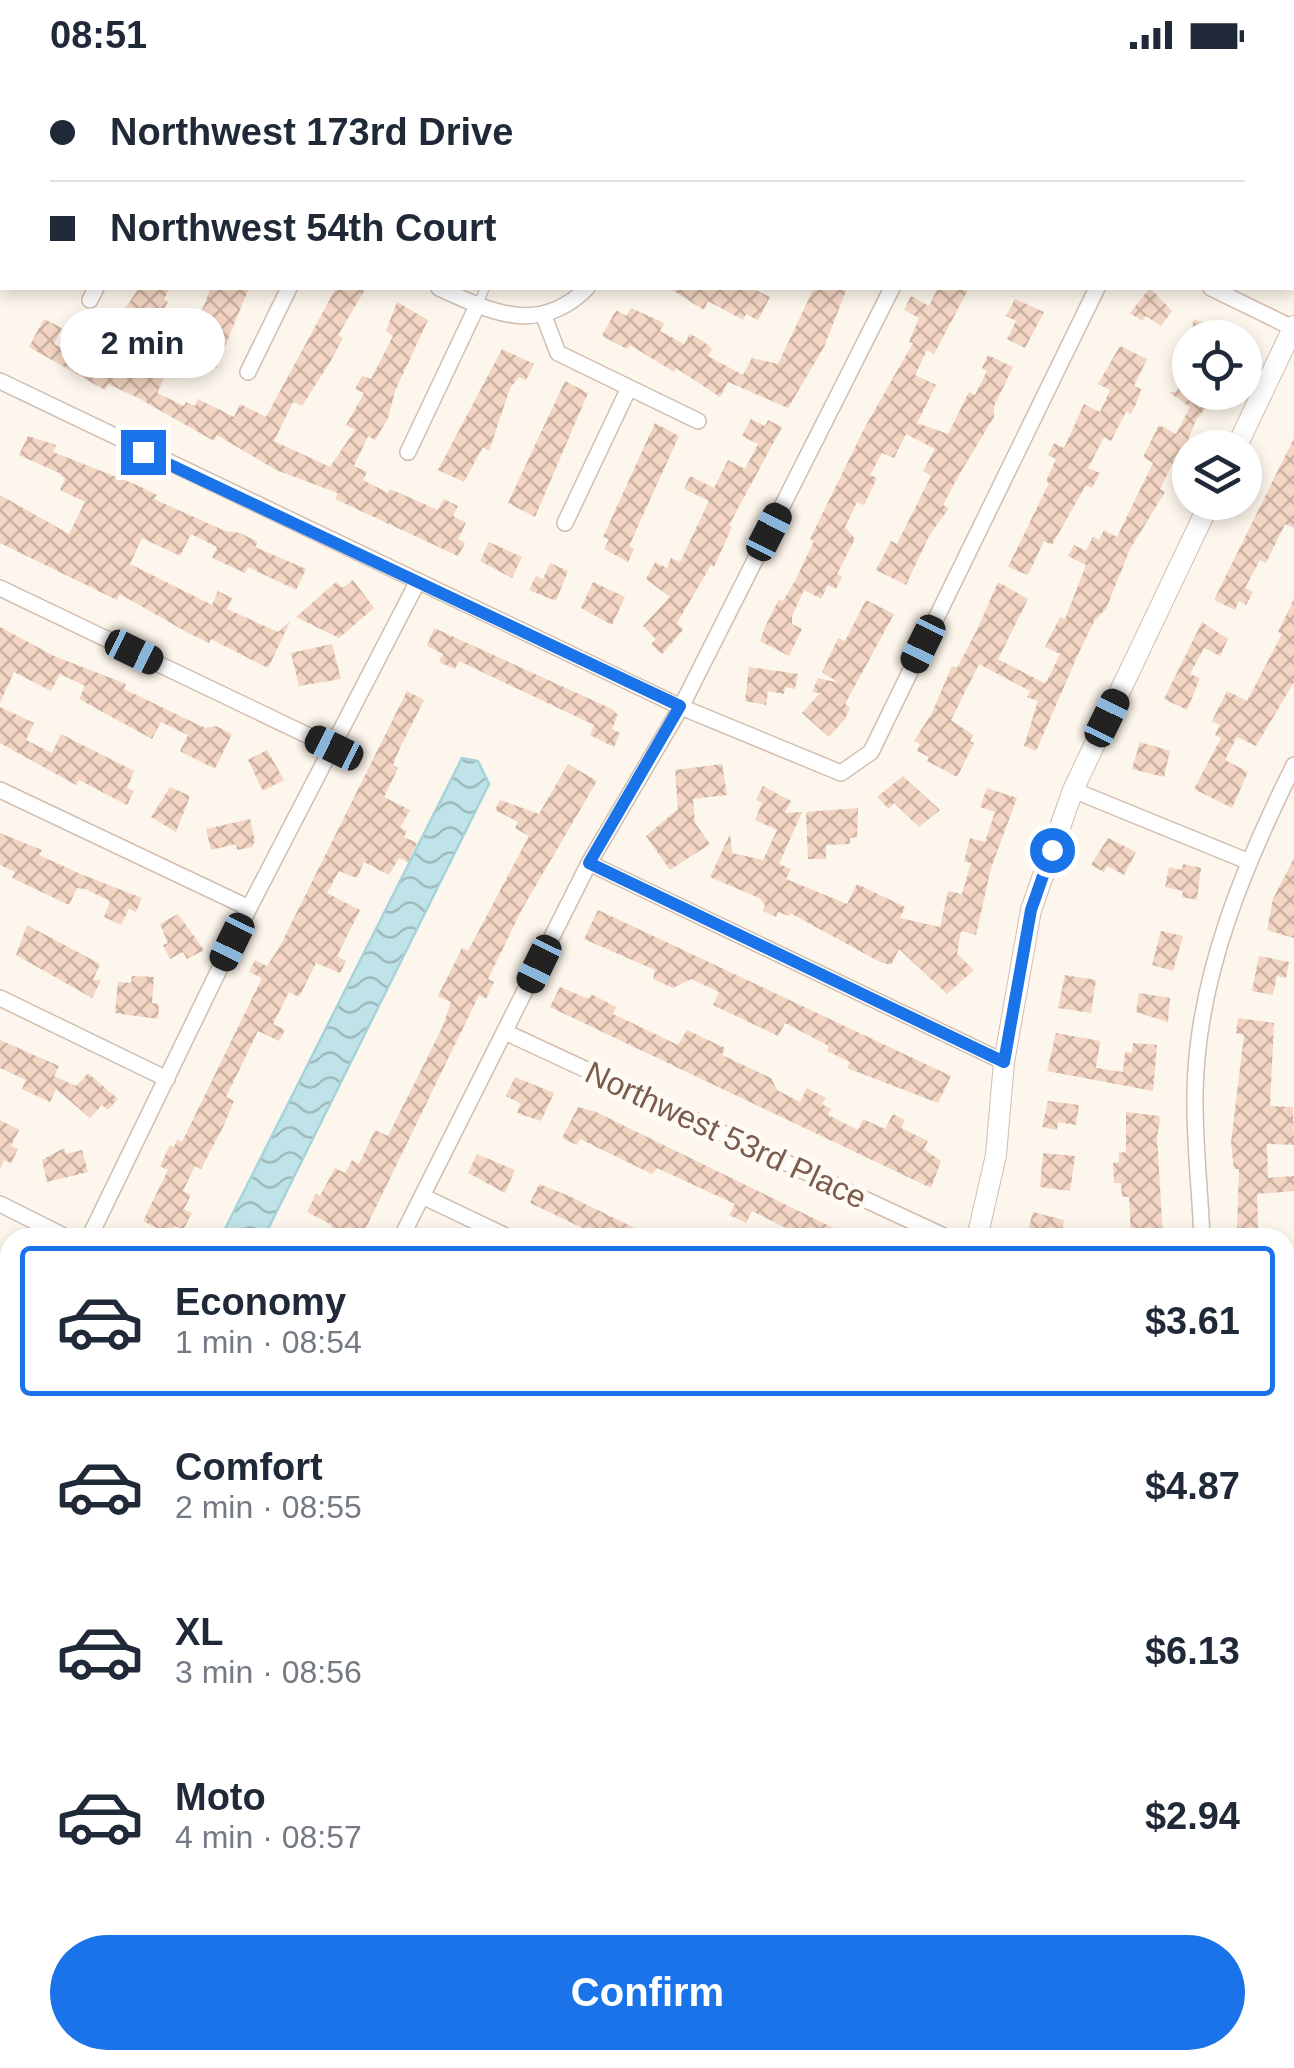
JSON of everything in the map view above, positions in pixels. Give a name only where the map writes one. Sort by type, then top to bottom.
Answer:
[{"type":"street","points":[[248,372],[288,290]]},
{"type":"street","points":[[442,290],[507,317],[544,314],[574,302],[586,290]]},
{"type":"street","points":[[407,1228],[589,863],[680,706],[891,290]]},
{"type":"street","points":[[0,382],[680,706],[841,773],[871,752],[1097,290]]},
{"type":"street","points":[[1215,290],[1294,327],[1245,430]]},
{"type":"street","points":[[408,452],[478,306]]},
{"type":"street","points":[[544,314],[558,353],[698,421]]},
{"type":"street","points":[[565,523],[628,390]]},
{"type":"street","points":[[979,1228],[996,1155],[1004,1062],[1031,910],[1073,790],[1201,520]]},
{"type":"street","points":[[94,1228],[249,908],[418,580]]},
{"type":"street","points":[[0,588],[334,748]]},
{"type":"street","points":[[1201,1228],[1194,1090],[1208,991],[1247,861],[1294,764]]},
{"type":"street","points":[[0,790],[249,908]]},
{"type":"street","points":[[1073,790],[1247,861]]},
{"type":"street","points":[[589,863],[1004,1062]]},
{"type":"street","points":[[0,998],[167,1079]]},
{"type":"street","name":"Northwest 53rd Place","points":[[505,1032],[926,1228]]},
{"type":"street","points":[[422,1196],[489,1228]]},
{"type":"street","points":[[0,1204],[48,1228]]},
{"type":"lane","points":[[478,306],[484,290]]},
{"type":"water","points":[[462,758],[478,761],[489,784],[268,1228],[226,1228]]},
{"type":"building","points":[[138,290],[168,290],[164,299],[168,302],[149,333],[118,319]]},
{"type":"building","points":[[210,290],[248,290],[216,368],[193,355],[197,343],[190,339]]},
{"type":"building","points":[[335,290],[365,290],[338,335],[343,338],[330,362],[302,406],[293,402],[274,441],[330,467],[355,430],[346,425],[364,393],[355,389],[362,376],[371,379],[393,336],[386,331],[397,302],[428,320],[395,391],[388,418],[375,440],[368,436],[354,466],[367,472],[363,480],[388,493],[390,489],[438,510],[444,499],[458,506],[453,516],[466,523],[458,539],[465,543],[458,556],[335,499],[338,493],[276,470],[217,435],[214,441],[108,384],[105,390],[29,347],[44,319],[62,328],[54,344],[82,358],[88,346],[132,371],[148,339],[158,344],[147,367],[165,376],[157,393],[184,406],[186,402],[195,406],[198,399],[234,417],[240,404],[266,417]]},
{"type":"building","points":[[672,290],[756,290],[770,297],[758,320],[746,314],[743,320],[708,301],[704,310]]},
{"type":"building","points":[[813,290],[846,290],[824,347],[788,408],[728,382],[720,397],[676,368],[674,372],[630,345],[627,349],[602,336],[616,310],[626,316],[631,308],[664,323],[660,331],[684,344],[690,334],[703,341],[712,349],[708,356],[743,375],[752,358],[778,364]]},
{"type":"building","points":[[937,290],[968,290],[934,354],[927,350],[915,375],[936,385],[917,423],[948,434],[969,392],[975,395],[987,371],[982,368],[988,355],[1013,367],[994,406],[994,417],[943,505],[949,508],[929,536],[906,585],[876,570],[891,541],[897,544],[931,476],[923,471],[935,449],[906,434],[894,458],[882,453],[870,475],[877,478],[864,505],[857,502],[845,527],[855,539],[837,574],[842,577],[836,589],[828,585],[821,599],[804,590],[792,616],[792,624],[802,629],[789,656],[760,641],[765,627],[779,599],[783,601],[796,579],[814,541],[810,539],[865,427],[913,343],[909,342],[919,318],[904,310],[911,296],[929,306]]},
{"type":"building","points":[[1148,290],[1172,311],[1161,326],[1146,316],[1142,321],[1130,313]]},
{"type":"building","points":[[1015,299],[1044,312],[1025,348],[1007,339],[1016,321],[1006,316]]},
{"type":"building","points":[[1120,346],[1147,359],[1134,386],[1141,389],[1131,414],[1126,412],[1111,441],[1104,437],[1088,468],[1100,473],[1092,488],[1086,485],[1052,545],[1044,541],[1028,575],[1008,567],[1049,483],[1046,481],[1056,459],[1048,455],[1054,443],[1064,448],[1084,404],[1100,412],[1110,390],[1098,384]]},
{"type":"building","points":[[502,349],[534,364],[526,380],[519,377],[510,388],[489,451],[483,447],[464,482],[438,470]]},
{"type":"building","points":[[565,381],[588,393],[535,517],[508,503]]},
{"type":"building","points":[[1188,410],[1204,410],[1192,430],[1178,430]]},
{"type":"building","points":[[751,419],[765,426],[768,420],[782,427],[729,525],[732,527],[714,567],[711,565],[677,623],[683,630],[662,654],[651,644],[656,639],[643,626],[670,597],[646,579],[655,562],[667,568],[671,558],[680,562],[709,501],[684,489],[690,476],[714,488],[728,460],[745,469],[758,444],[742,436]]},
{"type":"building","points":[[655,423],[679,436],[629,546],[634,549],[628,562],[604,549],[609,539],[603,537]]},
{"type":"building","points":[[1159,425],[1172,432],[1172,465],[1160,489],[1165,492],[1130,549],[1106,609],[1095,620],[1080,650],[1036,751],[1024,746],[1038,701],[1027,697],[1030,691],[979,664],[951,720],[973,735],[970,741],[974,743],[957,777],[927,761],[929,757],[917,751],[920,744],[914,741],[932,713],[952,666],[957,668],[998,582],[1028,599],[998,659],[1044,683],[1047,681],[1060,654],[1045,647],[1060,617],[1065,619],[1086,565],[1068,556],[1074,545],[1086,551],[1093,537],[1099,540],[1104,530],[1117,537],[1153,463],[1143,457]]},
{"type":"building","points":[[28,436],[56,445],[53,452],[157,495],[154,499],[225,531],[240,533],[258,542],[255,547],[306,569],[296,590],[248,567],[245,573],[212,558],[217,547],[191,534],[180,556],[142,538],[130,564],[212,605],[218,591],[232,598],[227,609],[278,632],[290,622],[268,668],[211,639],[209,643],[190,634],[120,594],[117,600],[0,543],[0,495],[69,534],[85,502],[60,490],[65,479],[59,473],[19,455]]},
{"type":"building","points":[[1294,438],[1294,528],[1285,524],[1266,563],[1260,560],[1245,588],[1253,592],[1246,605],[1239,601],[1235,610],[1214,600],[1254,520],[1262,520],[1262,503]]},
{"type":"building","points":[[489,542],[522,557],[512,578],[480,561]]},
{"type":"building","points":[[550,563],[568,571],[556,601],[529,590],[536,576],[543,579]]},
{"type":"building","points":[[353,580],[374,608],[339,638],[296,617],[336,582],[343,588]]},
{"type":"building","points":[[593,582],[625,597],[612,625],[581,608]]},
{"type":"building","points":[[1294,599],[1294,682],[1256,746],[1237,737],[1225,760],[1248,772],[1232,808],[1194,789],[1221,738],[1215,735],[1220,725],[1212,721],[1227,691],[1247,701],[1282,634],[1278,632]]},
{"type":"building","points":[[866,600],[894,614],[845,704],[850,708],[845,719],[829,737],[802,713],[820,693],[812,692],[818,678],[839,683],[822,672],[838,638],[845,641]]},
{"type":"building","points":[[1202,622],[1228,639],[1220,656],[1204,648],[1190,674],[1200,678],[1187,710],[1164,699]]},
{"type":"building","points":[[0,627],[54,656],[126,684],[124,689],[205,728],[216,726],[232,734],[215,769],[180,751],[188,735],[161,722],[152,739],[79,699],[85,686],[60,674],[51,691],[14,672],[0,703]]},
{"type":"building","points":[[434,628],[612,709],[618,715],[612,729],[620,733],[614,747],[590,735],[594,725],[459,661],[455,669],[439,662],[443,654],[427,646]]},
{"type":"building","points":[[332,644],[341,679],[299,686],[291,653]]},
{"type":"building","points":[[749,667],[798,674],[795,689],[785,687],[784,694],[768,691],[766,705],[745,701]]},
{"type":"building","points":[[407,691],[424,700],[399,750],[393,765],[398,768],[384,797],[410,810],[400,828],[407,831],[404,837],[417,843],[408,862],[399,858],[389,875],[364,862],[357,878],[339,871],[327,893],[360,910],[337,956],[346,961],[340,973],[316,963],[299,997],[289,992],[273,1024],[285,1030],[279,1041],[258,1031],[226,1097],[234,1101],[224,1125],[201,1169],[195,1166],[183,1191],[191,1195],[184,1209],[192,1213],[184,1228],[157,1228],[143,1221],[168,1170],[160,1166],[170,1145],[174,1147],[177,1139],[182,1142],[262,978],[249,972],[255,960],[267,966]]},
{"type":"building","points":[[0,707],[34,723],[26,740],[52,753],[61,734],[134,771],[127,788],[134,791],[127,805],[79,780],[76,785],[0,743]]},
{"type":"building","points":[[1140,742],[1170,751],[1164,777],[1132,769]]},
{"type":"building","points":[[267,750],[284,780],[263,791],[248,760]]},
{"type":"building","points":[[568,764],[597,781],[522,909],[488,979],[494,982],[486,999],[479,995],[366,1228],[331,1228],[332,1225],[307,1212],[316,1194],[320,1196],[335,1168],[345,1173],[352,1160],[359,1164],[375,1130],[388,1136],[443,1026],[451,1002],[438,996],[462,948],[468,951],[529,836],[515,828],[518,822],[495,810],[500,800],[539,814]]},
{"type":"building","points":[[722,764],[727,795],[693,799],[695,823],[710,844],[670,870],[646,836],[678,809],[675,770]]},
{"type":"building","points":[[903,776],[940,810],[919,827],[894,803],[889,809],[877,797]]},
{"type":"building","points":[[763,786],[791,801],[785,813],[802,812],[779,864],[791,869],[786,879],[847,904],[857,884],[905,907],[900,918],[940,927],[948,891],[962,894],[971,863],[964,861],[970,838],[985,842],[995,812],[980,807],[987,788],[1017,798],[991,868],[976,935],[961,931],[957,954],[974,970],[947,994],[899,949],[891,965],[880,962],[790,913],[789,916],[778,912],[776,917],[763,911],[765,905],[759,898],[710,877],[730,834],[732,853],[763,860],[777,830],[755,820],[762,803],[756,800]]},
{"type":"building","points":[[170,787],[190,796],[176,832],[151,817]]},
{"type":"building","points":[[858,808],[857,837],[850,838],[850,844],[826,845],[826,859],[808,859],[806,812]]},
{"type":"building","points":[[250,819],[255,841],[252,847],[237,850],[236,844],[211,850],[206,829]]},
{"type":"building","points":[[0,833],[42,850],[39,855],[78,873],[142,898],[136,912],[129,909],[121,925],[104,917],[110,901],[85,889],[77,888],[69,905],[12,878],[15,872],[0,865]]},
{"type":"building","points":[[1108,838],[1136,852],[1124,875],[1107,866],[1104,872],[1091,865]]},
{"type":"building","points":[[1294,858],[1294,938],[1267,930],[1273,899]]},
{"type":"building","points":[[1183,864],[1201,868],[1197,900],[1182,897],[1183,891],[1165,887],[1169,867],[1182,870]]},
{"type":"building","points":[[598,910],[951,1076],[938,1103],[847,1068],[850,1062],[827,1051],[829,1046],[785,1023],[778,1036],[713,1005],[719,992],[691,979],[673,988],[653,979],[655,970],[584,939]]},
{"type":"building","points":[[178,914],[204,950],[187,959],[183,952],[170,959],[163,945],[168,943],[160,924]]},
{"type":"building","points":[[27,925],[100,964],[93,980],[101,980],[92,998],[16,955]]},
{"type":"building","points":[[1161,931],[1183,936],[1173,971],[1152,965]]},
{"type":"building","points":[[1259,956],[1289,962],[1286,978],[1277,976],[1273,995],[1252,991]]},
{"type":"building","points":[[1065,975],[1096,980],[1091,1013],[1058,1008]]},
{"type":"building","points":[[132,976],[154,977],[152,1003],[159,1004],[158,1019],[115,1013],[118,982],[131,983]]},
{"type":"building","points":[[560,987],[589,999],[591,994],[616,1007],[613,1014],[678,1045],[687,1030],[725,1048],[722,1055],[771,1078],[777,1090],[800,1102],[807,1088],[826,1098],[822,1104],[831,1109],[828,1115],[858,1130],[863,1119],[885,1129],[893,1114],[905,1120],[901,1128],[928,1141],[924,1149],[941,1161],[931,1188],[550,1007]]},
{"type":"building","points":[[1139,993],[1170,998],[1168,1022],[1136,1012]]},
{"type":"building","points":[[1238,1018],[1274,1023],[1270,1106],[1293,1107],[1294,1145],[1267,1144],[1268,1178],[1294,1176],[1294,1191],[1257,1194],[1258,1228],[1237,1228],[1239,1169],[1234,1169],[1231,1143],[1244,1035],[1236,1033]]},
{"type":"building","points":[[1056,1033],[1100,1041],[1096,1068],[1123,1072],[1125,1052],[1132,1053],[1133,1043],[1157,1045],[1153,1091],[1047,1071]]},
{"type":"building","points":[[0,1040],[59,1066],[54,1076],[76,1086],[88,1073],[118,1099],[108,1110],[102,1105],[90,1118],[56,1089],[50,1102],[22,1089],[26,1080],[0,1068]]},
{"type":"building","points":[[515,1077],[554,1093],[541,1121],[517,1113],[521,1104],[506,1096]]},
{"type":"building","points":[[1048,1101],[1079,1105],[1076,1125],[1058,1122],[1057,1130],[1042,1127]]},
{"type":"building","points":[[578,1107],[596,1112],[834,1228],[786,1228],[752,1211],[746,1223],[729,1215],[735,1204],[657,1168],[652,1174],[580,1139],[577,1145],[562,1138]]},
{"type":"building","points":[[1126,1112],[1159,1116],[1162,1228],[1131,1228],[1129,1197],[1122,1197],[1121,1183],[1114,1183],[1113,1163],[1119,1162],[1119,1153],[1126,1152]]},
{"type":"building","points":[[0,1120],[19,1130],[11,1146],[18,1149],[11,1163],[4,1160],[0,1169]]},
{"type":"building","points":[[64,1148],[66,1154],[82,1150],[88,1172],[47,1182],[42,1160]]},
{"type":"building","points":[[1043,1153],[1075,1156],[1070,1191],[1040,1187]]},
{"type":"building","points":[[477,1154],[515,1170],[505,1193],[468,1173]]},
{"type":"building","points":[[539,1184],[635,1228],[582,1228],[530,1203]]},
{"type":"building","points":[[1033,1212],[1064,1220],[1063,1228],[1029,1228]]},
{"type":"route","points":[[143,452],[680,706],[589,863],[1004,1062],[1031,910],[1052,850]]}]
